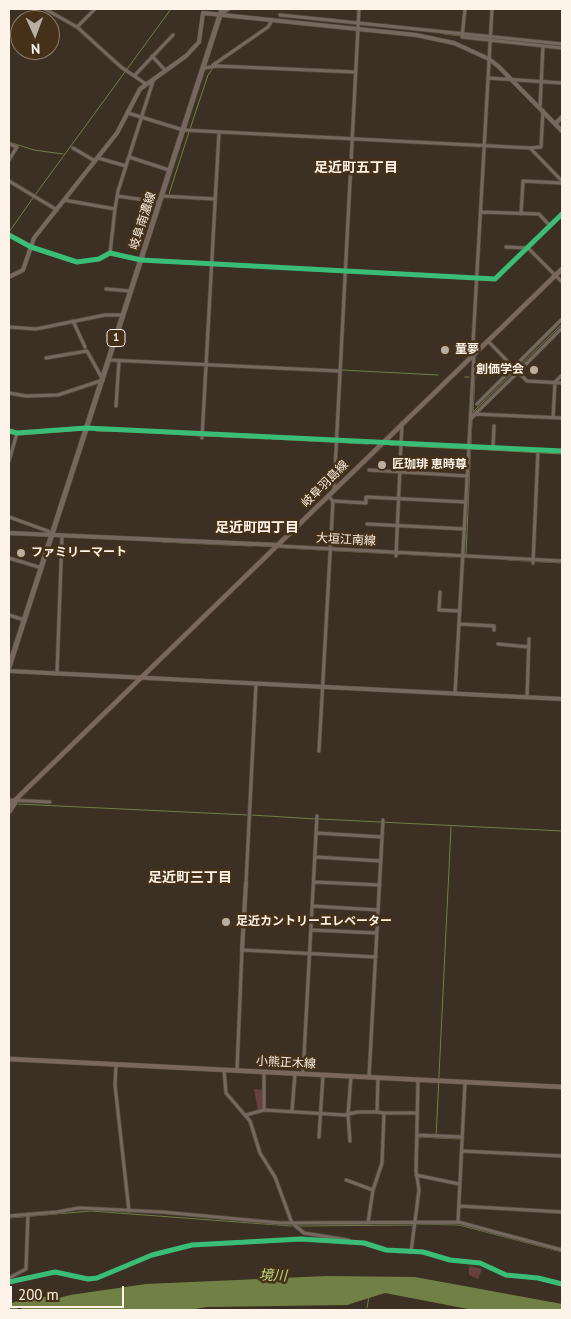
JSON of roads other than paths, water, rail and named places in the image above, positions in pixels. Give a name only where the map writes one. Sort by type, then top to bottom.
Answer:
[{"type":"main road","name":"岐阜南濃線","points":[[9,667],[221,12]]},
{"type":"main road","name":"岐阜羽島線","points":[[9,806],[562,269]]},
{"type":"main road","name":"岐阜羽島線","points":[[9,812],[17,800]]},
{"type":"main road","name":"小熊正木線","points":[[9,1059],[562,1087]]},
{"type":"street","points":[[48,9],[77,27],[121,67],[146,84]]},
{"type":"street","points":[[77,27],[96,9]]},
{"type":"street","points":[[221,12],[229,9]]},
{"type":"street","points":[[334,489],[359,9]]},
{"type":"street","points":[[462,34],[465,9]]},
{"type":"street","points":[[479,349],[473,343],[492,9]]},
{"type":"street","points":[[9,277],[23,270],[34,238],[117,133],[136,93],[155,76],[186,56],[199,42],[204,11],[436,38],[469,48],[489,59],[513,80],[562,131]]},
{"type":"street","points":[[280,15],[462,34],[543,46],[562,46]]},
{"type":"street","points":[[211,67],[268,27],[272,20]]},
{"type":"street","points":[[135,75],[172,35]]},
{"type":"street","points":[[490,38],[562,46]]},
{"type":"street","points":[[128,113],[183,130],[485,146],[541,147],[543,46]]},
{"type":"street","points":[[152,56],[165,70]]},
{"type":"street","points":[[204,68],[355,72]]},
{"type":"street","points":[[110,253],[117,196],[155,76]]},
{"type":"street","points":[[488,78],[562,83]]},
{"type":"street","points":[[555,124],[562,117]]},
{"type":"street","points":[[202,435],[218,132]]},
{"type":"street","points":[[9,144],[17,147],[9,160]]},
{"type":"street","points":[[73,148],[96,160],[126,166]]},
{"type":"street","points":[[530,148],[562,182]]},
{"type":"street","points":[[129,157],[170,170]]},
{"type":"street","points":[[9,181],[37,196],[57,210]]},
{"type":"street","points":[[521,214],[523,181],[562,182]]},
{"type":"street","points":[[117,196],[160,202]]},
{"type":"street","points":[[162,196],[215,199]]},
{"type":"street","points":[[64,200],[115,209]]},
{"type":"street","points":[[481,212],[539,214],[550,226]]},
{"type":"street","points":[[9,235],[31,247],[78,262],[99,260],[110,253],[141,260],[495,279],[562,214]]},
{"type":"street","points":[[506,247],[528,248],[562,282]]},
{"type":"street","points":[[106,289],[131,291]]},
{"type":"street","points":[[9,327],[36,329],[105,315],[123,315]]},
{"type":"street","points":[[476,404],[562,319]]},
{"type":"street","points":[[73,322],[85,347]]},
{"type":"street","points":[[472,416],[562,328]]},
{"type":"street","points":[[488,341],[527,381],[562,383]]},
{"type":"street","points":[[9,393],[26,396],[58,395],[103,380],[87,351],[46,358]]},
{"type":"street","points":[[455,694],[474,354]]},
{"type":"street","points":[[109,360],[339,372]]},
{"type":"street","points":[[116,406],[119,361]]},
{"type":"street","points":[[553,418],[555,382],[562,375]]},
{"type":"street","points":[[472,416],[562,418]]},
{"type":"street","points":[[396,554],[402,423]]},
{"type":"street","points":[[493,448],[494,426]]},
{"type":"street","points":[[9,431],[17,433],[86,428],[335,442],[382,442],[562,451]]},
{"type":"street","points":[[9,461],[17,433]]},
{"type":"street","points":[[534,561],[538,450]]},
{"type":"street","points":[[368,470],[467,476]]},
{"type":"street","points":[[320,751],[333,502],[328,495]]},
{"type":"street","points":[[333,502],[366,504],[366,497],[466,502]]},
{"type":"street","points":[[9,517],[48,531],[51,535]]},
{"type":"street","points":[[367,524],[465,529]]},
{"type":"street","name":"大垣江南線","points":[[9,533],[562,561]]},
{"type":"street","points":[[57,674],[62,536]]},
{"type":"street","points":[[9,558],[42,568]]},
{"type":"street","points":[[440,592],[439,610],[460,611]]},
{"type":"street","points":[[9,615],[25,620]]},
{"type":"street","points":[[459,624],[494,626],[494,630]]},
{"type":"street","points":[[527,697],[529,639]]},
{"type":"street","points":[[498,644],[529,646]]},
{"type":"street","points":[[9,671],[562,699]]},
{"type":"street","points":[[237,1070],[256,684]]},
{"type":"street","points":[[9,800],[50,802]]},
{"type":"street","points":[[303,1074],[317,816]]},
{"type":"street","points":[[369,1077],[383,820]]},
{"type":"street","points":[[316,833],[382,837]]},
{"type":"street","points":[[315,857],[381,862]]},
{"type":"street","points":[[314,882],[380,885]]},
{"type":"street","points":[[312,906],[378,910]]},
{"type":"street","points":[[311,930],[377,933]]},
{"type":"street","points":[[242,950],[376,957]]},
{"type":"street","points":[[116,1064],[115,1085],[129,1211]]},
{"type":"street","points":[[224,1070],[226,1093],[234,1105],[246,1115],[254,1129],[260,1153],[275,1177],[292,1223],[304,1233],[348,1240],[351,1243]]},
{"type":"street","points":[[264,1072],[264,1110]]},
{"type":"street","points":[[292,1111],[295,1074]]},
{"type":"street","points":[[319,1137],[323,1075]]},
{"type":"street","points":[[350,1141],[351,1076]]},
{"type":"street","points":[[377,1112],[378,1078]]},
{"type":"street","points":[[411,1252],[419,1190],[416,1174],[418,1079]]},
{"type":"street","points":[[458,1222],[465,1082]]},
{"type":"street","points":[[246,1115],[264,1110],[321,1113],[417,1113]]},
{"type":"street","points":[[368,1223],[373,1190],[382,1163],[384,1113]]},
{"type":"street","points":[[417,1135],[462,1138]]},
{"type":"street","points":[[462,1151],[562,1156]]},
{"type":"street","points":[[416,1174],[460,1184]]},
{"type":"street","points":[[346,1180],[373,1190]]},
{"type":"street","points":[[459,1206],[562,1212]]},
{"type":"street","points":[[9,1216],[80,1208],[292,1223],[414,1224],[458,1222],[562,1250]]},
{"type":"street","points":[[9,1278],[26,1269],[28,1214]]},
{"type":"street","points":[[9,1282],[55,1272],[78,1277],[97,1278],[152,1255],[192,1245],[301,1239],[364,1243],[382,1249],[480,1263],[506,1275],[538,1278],[562,1284]]},
{"type":"waterway","points":[[35,195],[171,9]]},
{"type":"waterway","points":[[444,34],[462,36]]},
{"type":"waterway","points":[[491,39],[562,46]]},
{"type":"waterway","points":[[216,65],[250,41]]},
{"type":"waterway","points":[[190,129],[208,75],[213,68]]},
{"type":"waterway","points":[[169,194],[189,132]]},
{"type":"waterway","points":[[9,142],[34,150],[63,154]]},
{"type":"waterway","points":[[9,232],[33,198]]},
{"type":"waterway","points":[[474,411],[562,324]]},
{"type":"waterway","points":[[342,370],[438,375]]},
{"type":"waterway","points":[[473,414],[475,373]]},
{"type":"waterway","points":[[466,554],[472,418]]},
{"type":"waterway","points":[[20,435],[70,431]]},
{"type":"waterway","points":[[96,431],[135,432]]},
{"type":"waterway","points":[[139,432],[200,436]]},
{"type":"waterway","points":[[204,436],[268,439]]},
{"type":"waterway","points":[[272,439],[368,444]]},
{"type":"waterway","points":[[390,445],[398,445]]},
{"type":"waterway","points":[[405,446],[466,449]]},
{"type":"waterway","points":[[471,449],[562,454]]},
{"type":"waterway","points":[[162,542],[251,546]]},
{"type":"waterway","points":[[286,548],[394,554]]},
{"type":"waterway","points":[[398,554],[452,557]]},
{"type":"waterway","points":[[508,560],[562,563]]},
{"type":"waterway","points":[[17,804],[248,815]]},
{"type":"waterway","points":[[252,815],[315,819]]},
{"type":"waterway","points":[[319,819],[562,831]]},
{"type":"waterway","points":[[436,1138],[451,827]]},
{"type":"waterway","points":[[418,1150],[419,1137],[459,1139]]},
{"type":"waterway","points":[[9,1218],[91,1211],[291,1226]]},
{"type":"waterway","points":[[417,1224],[459,1225],[562,1252]]},
{"type":"waterway","points":[[297,1226],[413,1225]]},
{"type":"waterway","points":[[367,1308],[369,1296]]},
{"type":"waterway","name":"境川","points":[[9,1308],[19,1304],[49,1300],[59,1302]]},
{"type":"place","name":"童夢","points":[[445,350]]},
{"type":"place","name":"創価学会","points":[[534,370]]},
{"type":"place","name":"匠珈琲 恵時尊","points":[[382,465]]},
{"type":"place","name":"ファミリーマート","points":[[21,553]]},
{"type":"place","name":"足近カントリーエレベーター","points":[[226,922]]},
{"type":"district","name":"足近町五丁目","points":[[356,168]]},
{"type":"district","name":"足近町四丁目","points":[[257,528]]},
{"type":"district","name":"足近町三丁目","points":[[190,878]]}]
